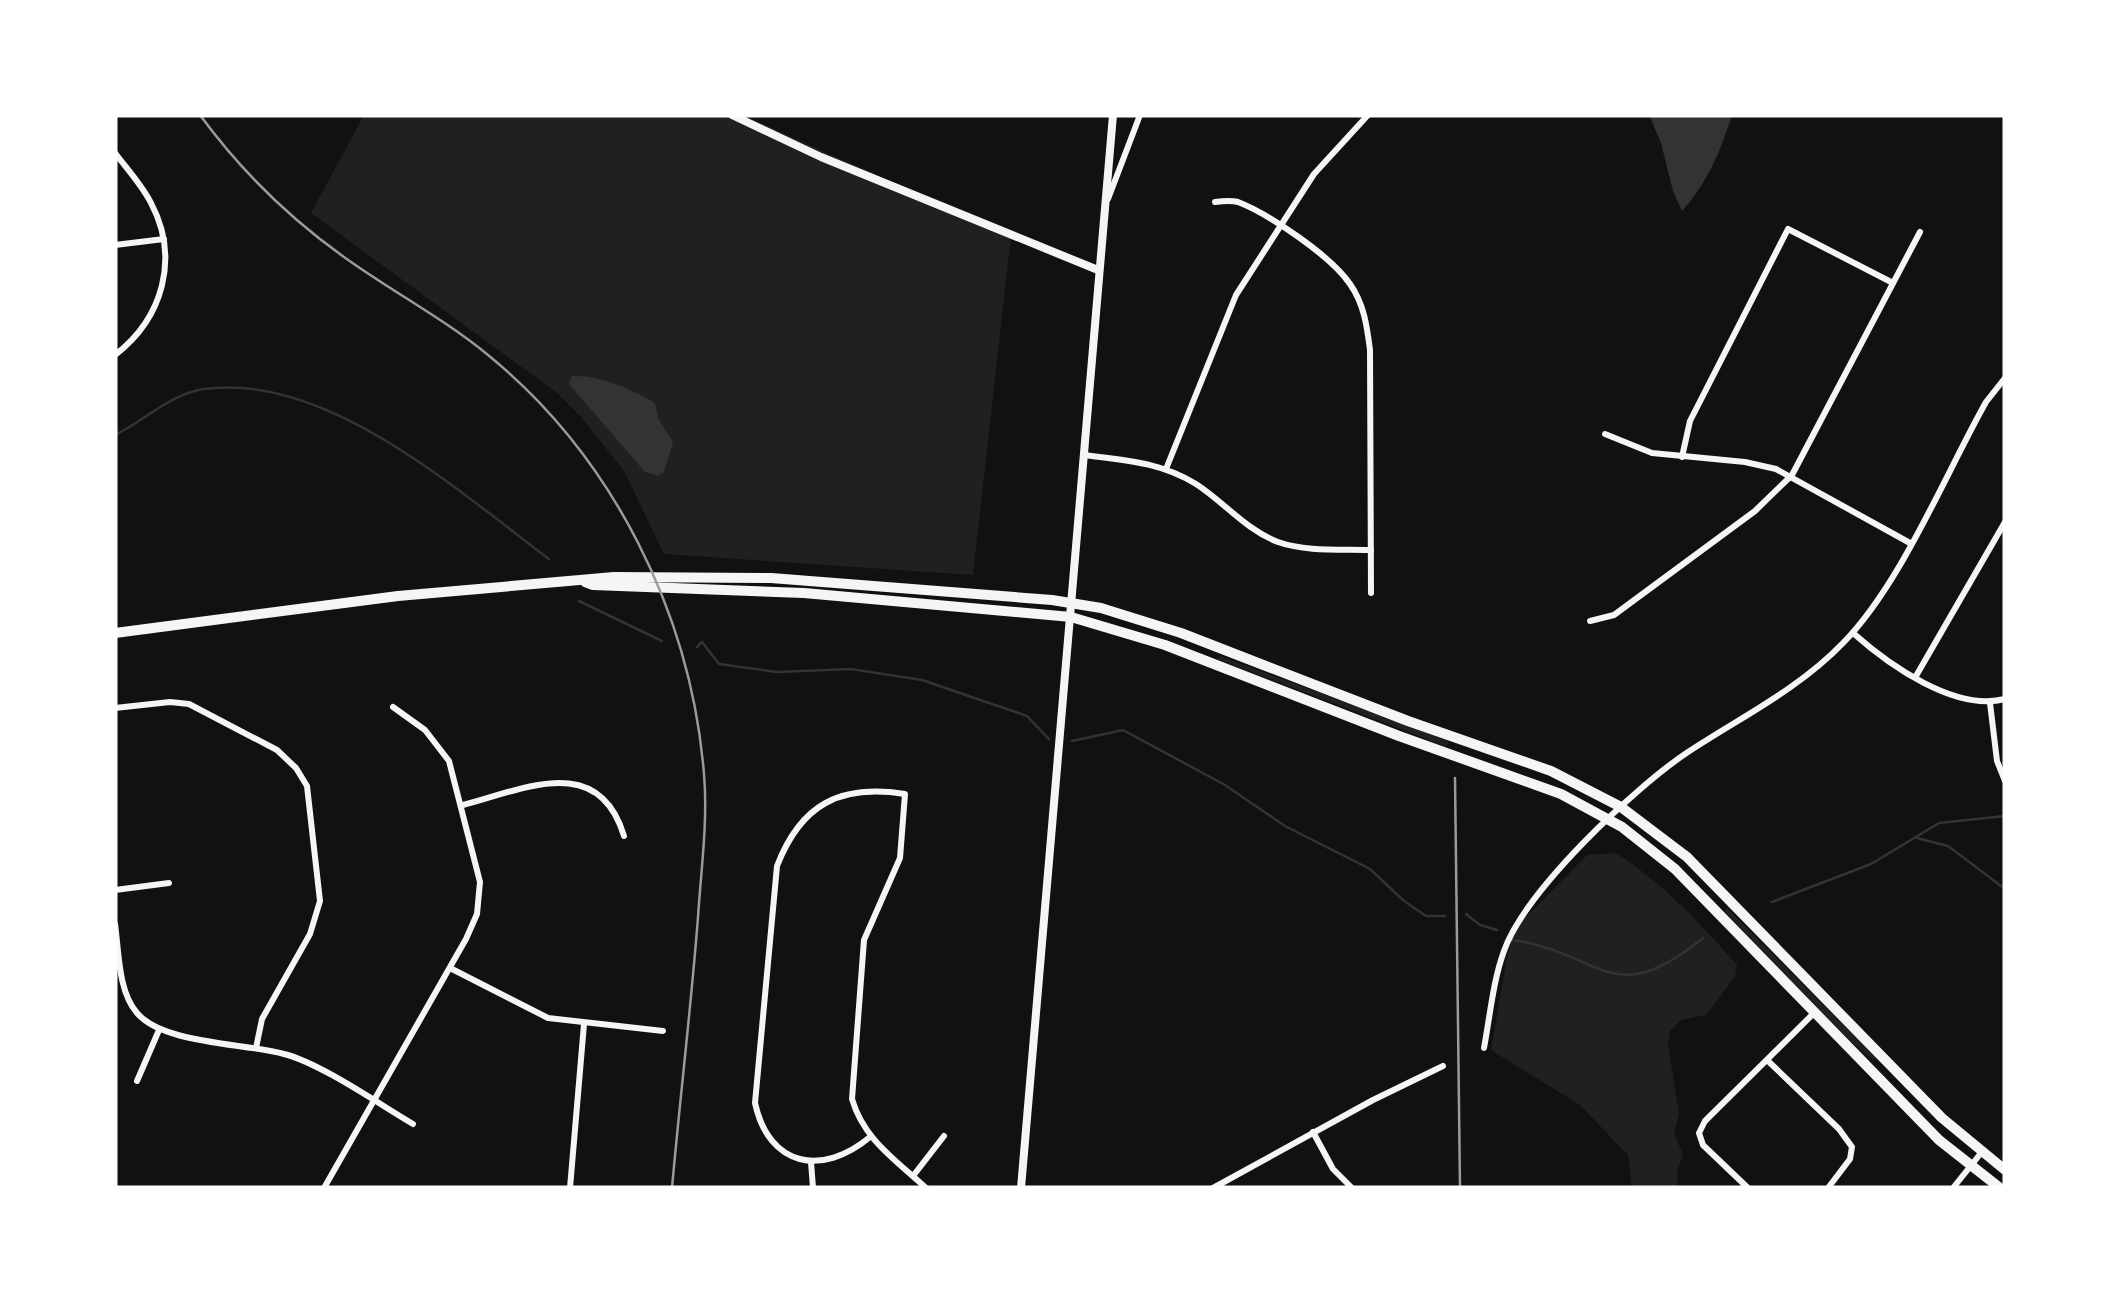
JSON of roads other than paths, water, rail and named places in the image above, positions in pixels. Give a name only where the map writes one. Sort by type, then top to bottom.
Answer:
[{"type":"highway","points":[[115,633],[428,592],[655,576],[771,578],[1072,602],[1170,629],[1551,771],[1622,806],[1688,857],[1942,1118],[2005,1170]]},
{"type":"highway","points":[[584,582],[804,592],[1070,618],[1194,655],[1560,794],[1609,818],[1675,869],[1939,1140],[2000,1188]]},
{"type":"main road","points":[[732,115],[821,158],[1098,270]]},
{"type":"main road","points":[[1021,1188],[1113,115]]},
{"type":"street","points":[[1104,210],[1140,115]]},
{"type":"street","points":[[1166,469],[1236,294],[1314,174],[1368,115]]},
{"type":"street","points":[[115,153],[149,198],[164,240],[166,272],[161,295],[147,322],[115,354]]},
{"type":"street","points":[[1214,202],[1235,201],[1279,226],[1337,268],[1352,286],[1367,322],[1371,593]]},
{"type":"street","points":[[1682,457],[1690,421],[1788,229],[1893,283]]},
{"type":"street","points":[[1590,621],[1614,615],[1755,511],[1792,475],[1920,232]]},
{"type":"street","points":[[115,245],[164,240]]},
{"type":"street","points":[[1484,1048],[1499,968],[1510,936],[1539,894],[1622,806],[1688,752],[1796,684],[1853,633],[1882,592],[1986,402],[2005,378]]},
{"type":"street","points":[[1604,434],[1652,454],[1745,462],[1792,475],[1910,543]]},
{"type":"street","points":[[1084,456],[1142,462],[1166,469],[1194,483],[1255,531],[1292,547],[1370,550]]},
{"type":"street","points":[[1916,676],[2005,522]]},
{"type":"street","points":[[1853,633],[1882,656],[1954,697],[1990,703],[2005,699]]},
{"type":"street","points":[[115,708],[170,702],[190,704],[277,750],[296,768],[307,786],[320,901],[310,934],[262,1020],[256,1048]]},
{"type":"street","points":[[1990,703],[1997,761],[2005,781]]},
{"type":"street","points":[[324,1188],[466,939],[480,898],[480,882],[449,761],[436,741],[393,707]]},
{"type":"street","points":[[462,805],[558,780],[582,785],[602,795],[624,836]]},
{"type":"street","points":[[870,1137],[846,1154],[811,1162],[794,1157],[769,1139],[755,1103],[777,866],[796,828],[824,802],[860,790],[905,794],[900,858],[868,931],[862,958],[852,1099],[870,1137],[926,1188]]},
{"type":"street","points":[[115,890],[169,883]]},
{"type":"street","points":[[115,924],[125,992],[136,1012],[158,1030],[296,1058],[414,1124]]},
{"type":"street","points":[[450,968],[534,1014],[584,1024],[663,1031]]},
{"type":"street","points":[[1748,1188],[1703,1145],[1699,1133],[1706,1121],[1815,1012]]},
{"type":"street","points":[[570,1188],[584,1024]]},
{"type":"street","points":[[138,1081],[158,1030]]},
{"type":"street","points":[[1766,1060],[1839,1129],[1852,1147],[1850,1159],[1828,1188]]},
{"type":"street","points":[[1213,1188],[1442,1066]]},
{"type":"street","points":[[1313,1132],[1333,1168],[1352,1188]]},
{"type":"street","points":[[913,1176],[944,1136]]},
{"type":"street","points":[[1953,1188],[1981,1152]]},
{"type":"street","points":[[811,1162],[813,1188]]},
{"type":"waterway","points":[[115,435],[169,402],[204,389],[250,389],[297,399],[343,417],[388,442],[549,559]]},
{"type":"waterway","points":[[579,601],[662,641]]},
{"type":"waterway","points":[[697,647],[702,642],[719,664],[777,672],[851,669],[922,680],[1027,716],[1049,739]]},
{"type":"waterway","points":[[1072,741],[1123,730],[1225,785],[1285,826],[1370,869],[1426,916],[1445,916]]},
{"type":"waterway","points":[[1772,902],[1871,864],[1939,823],[2005,816]]},
{"type":"waterway","points":[[1917,838],[1948,846],[2005,889]]},
{"type":"waterway","points":[[1466,914],[1480,925],[1497,930]]},
{"type":"waterway","points":[[1512,940],[1542,946],[1607,972],[1626,975],[1647,972],[1672,960],[1703,938]]},
{"type":"railway","points":[[200,115],[249,174],[304,226],[471,342],[533,396],[573,441],[608,490],[663,598],[696,714],[705,792],[704,846],[672,1188]]},
{"type":"railway","points":[[1455,778],[1460,1188]]}]
